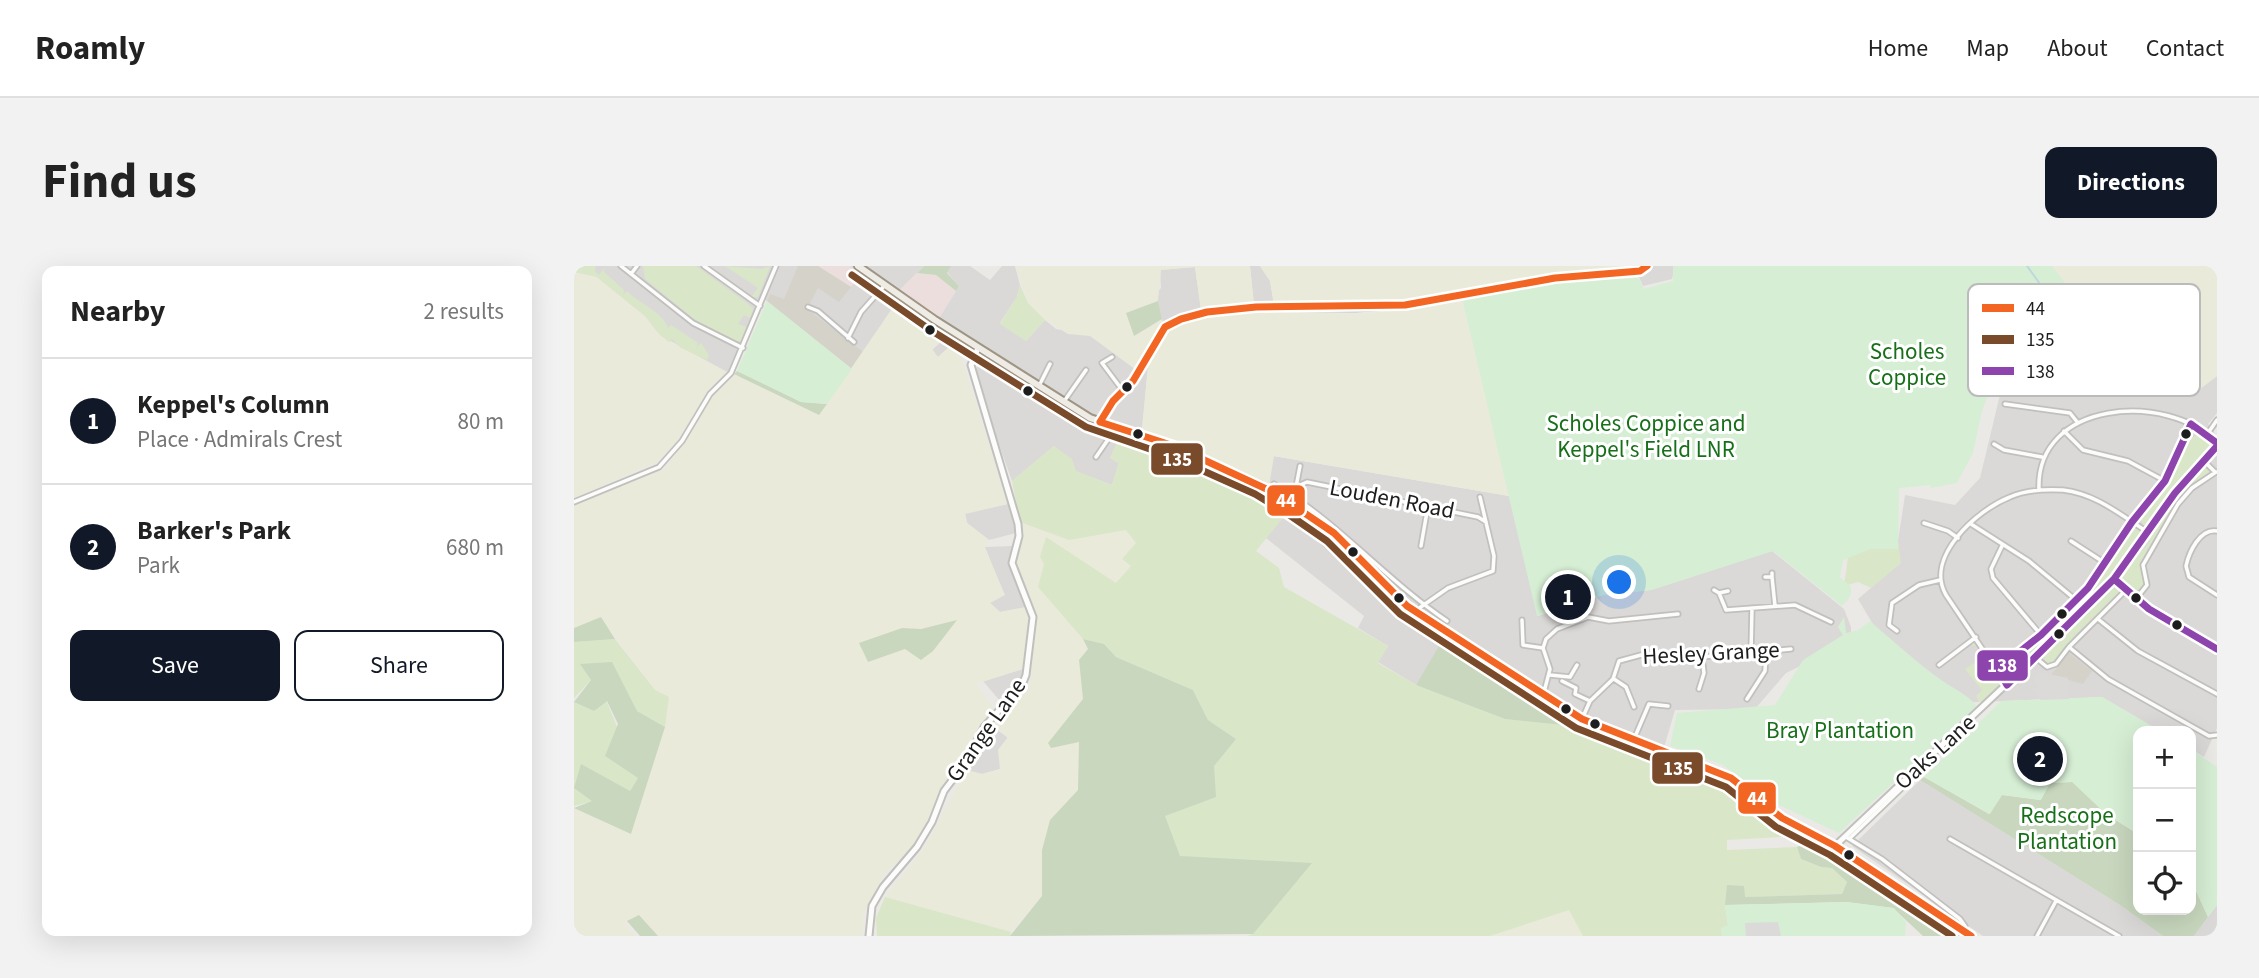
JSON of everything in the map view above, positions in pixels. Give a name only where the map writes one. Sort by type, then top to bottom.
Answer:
[{"type":"main road","points":[[858,266],[978,348],[1100,422],[1174,446],[1295,501],[1334,533],[1408,606],[1582,719],[1731,778],[1782,818],[1835,846],[1971,936]]},
{"type":"street","points":[[621,266],[693,323],[743,348]]},
{"type":"street","points":[[631,274],[637,266]]},
{"type":"street","points":[[704,266],[760,306]]},
{"type":"street","points":[[574,502],[659,467],[682,441],[710,394],[726,380],[743,348],[776,266]]},
{"type":"street","points":[[1100,422],[1112,401],[1132,381],[1165,327],[1181,319],[1207,312],[1256,307],[1348,308],[1405,305],[1555,278],[1640,271],[1647,266]]},
{"type":"street","points":[[848,338],[861,312],[885,285]]},
{"type":"street","points":[[808,307],[818,311],[854,342]]},
{"type":"street","name":"Grange Lane","points":[[869,936],[872,906],[888,880],[917,847],[932,822],[944,791],[966,762],[984,727],[1022,685],[1031,651],[1032,617],[1012,564],[1019,536],[1018,524],[971,365],[978,348]]},
{"type":"street","points":[[1112,358],[1102,363],[1103,368],[1123,391]]},
{"type":"street","points":[[1039,386],[1050,364]]},
{"type":"street","points":[[1064,402],[1086,370]]},
{"type":"street","points":[[2005,404],[2070,413],[2078,423]]},
{"type":"street","points":[[2039,490],[2042,457],[2049,444],[2078,423],[2103,415],[2132,412],[2160,414],[2191,424],[2208,433],[2216,446]]},
{"type":"street","points":[[2208,433],[2217,420]]},
{"type":"street","points":[[1998,669],[2041,635],[2076,600],[2165,481],[2191,424]]},
{"type":"street","points":[[1096,457],[1115,428]]},
{"type":"street","points":[[2064,431],[2083,450],[2128,461],[2165,481]]},
{"type":"street","points":[[1994,444],[2004,450],[2042,457]]},
{"type":"street","name":"Oaks Lane","points":[[1835,846],[2036,658],[2114,579],[2175,493],[2216,446]]},
{"type":"street","points":[[2136,599],[2147,584],[2144,563],[2178,503],[2192,488],[2216,472],[2205,458]]},
{"type":"street","points":[[1300,466],[1291,513],[1321,537],[1373,588],[1397,607],[1408,606]]},
{"type":"street","name":"Louden Road","points":[[1298,486],[1307,482],[1478,517],[1486,522]]},
{"type":"street","points":[[1274,484],[1295,501],[1337,527],[1374,566],[1422,605],[1447,621]]},
{"type":"street","points":[[2007,685],[1946,595],[1940,580],[1943,559],[1971,524],[2010,496],[2039,490],[2066,491],[2094,498],[2149,533]]},
{"type":"street","points":[[1415,611],[1448,588],[1493,570],[1495,562],[1480,497]]},
{"type":"street","points":[[1421,545],[1428,506]]},
{"type":"street","points":[[1924,523],[1948,531],[1958,538]]},
{"type":"street","points":[[1971,524],[2029,561],[2076,600]]},
{"type":"street","points":[[2217,531],[2210,530],[2203,534],[2186,566],[2189,577],[2217,595]]},
{"type":"street","points":[[2071,541],[2105,563]]},
{"type":"street","points":[[2002,546],[1991,569],[1993,578],[2041,635]]},
{"type":"street","points":[[1765,577],[1772,575],[1775,606]]},
{"type":"street","points":[[2114,579],[2136,599],[2217,649]]},
{"type":"street","points":[[1898,631],[1889,625],[1892,603],[1919,585],[1940,580]]},
{"type":"street","points":[[1714,590],[1720,593],[1728,591]]},
{"type":"street","points":[[2036,658],[2044,666],[2053,666],[2126,590]]},
{"type":"street","points":[[1720,593],[1726,613],[1752,608],[1795,606],[1831,622]]},
{"type":"street","points":[[1751,653],[1752,608]]},
{"type":"street","points":[[1544,692],[1550,675],[1543,648],[1550,634],[1579,618],[1609,621],[1678,614]]},
{"type":"street","points":[[2098,619],[2138,651],[2217,694]]},
{"type":"street","points":[[1522,620],[1523,645],[1543,648]]},
{"type":"street","points":[[1939,666],[1976,637]]},
{"type":"street","points":[[2069,647],[2108,679],[2209,736],[2217,735]]},
{"type":"street","name":"Hesley Grange","points":[[1582,719],[1590,701],[1614,679],[1617,662],[1647,655],[1667,660],[1791,649]]},
{"type":"street","points":[[1747,699],[1765,671],[1766,653]]},
{"type":"street","points":[[1699,689],[1704,673],[1702,656]]},
{"type":"street","points":[[1550,675],[1570,677],[1577,665]]},
{"type":"street","points":[[1614,679],[1626,687],[1634,707]]},
{"type":"street","points":[[1562,681],[1576,688],[1575,694],[1590,701]]},
{"type":"street","points":[[1634,739],[1649,704],[1668,706]]},
{"type":"street","points":[[1847,837],[1882,859],[1960,919],[1965,926],[1963,930]]},
{"type":"street","points":[[1950,839],[2119,936]]},
{"type":"street","points":[[2037,936],[2056,901]]},
{"type":"shaded area","points":[[574,266],[924,266],[899,291],[895,297],[898,300],[852,369],[762,297],[729,373],[669,342],[645,316],[592,274],[574,272]]},
{"type":"shaded area","points":[[798,266],[818,266],[851,287],[839,302],[818,288],[807,309],[863,352],[852,369],[767,301],[770,294],[784,299]]},
{"type":"shaded area","points":[[818,266],[850,266],[861,274],[851,287]]},
{"type":"shaded area","points":[[951,266],[970,266],[990,280],[1002,266],[1015,266],[1020,285],[1017,297],[1000,323],[1026,341],[1045,320],[1056,329],[1090,335],[1135,369],[1148,366],[1142,429],[1125,426],[1110,458],[1119,463],[1112,485],[1075,471],[1054,446],[1012,481],[974,374],[987,347],[965,333],[938,357],[932,350],[956,328],[939,318],[959,286],[947,272]]},
{"type":"shaded area","points":[[1250,266],[1260,266],[1270,281],[1274,305],[1254,305]]},
{"type":"shaded area","points":[[1634,266],[1675,266],[1672,279],[1643,286]]},
{"type":"shaded area","points":[[1195,267],[1201,310],[1163,324],[1156,293],[1161,288],[1160,270]]},
{"type":"shaded area","points":[[917,273],[936,275],[956,291],[939,318],[899,291]]},
{"type":"shaded area","points":[[2217,376],[2217,413],[2208,424],[2217,436],[2217,728],[2204,757],[2196,752],[2196,726],[2151,726],[2102,697],[1954,703],[1874,626],[1858,599],[1900,563],[1898,541],[1905,495],[1955,505],[1980,478],[2000,396],[2200,396],[2200,389]]},
{"type":"shaded area","points":[[1273,456],[1509,496],[1538,616],[1603,595],[1651,590],[1772,551],[1844,609],[1851,627],[1851,641],[1786,673],[1755,709],[1675,710],[1663,751],[1586,718],[1451,629],[1416,685],[1378,662],[1388,646],[1358,628],[1364,616],[1266,538],[1286,514],[1292,500],[1269,486]]},
{"type":"shaded area","points":[[1008,504],[1016,533],[989,540],[967,523],[965,513]]},
{"type":"shaded area","points":[[1014,546],[1009,564],[1026,607],[1000,612],[989,602],[1004,595],[985,547]]},
{"type":"shaded area","points":[[2069,653],[2092,671],[2083,684],[2051,675]]},
{"type":"shaded area","points":[[1026,668],[1019,684],[1001,702],[983,681]]},
{"type":"shaded area","points":[[2038,672],[2068,678],[2069,699],[2041,700],[2033,690],[2038,686],[2033,679]]},
{"type":"shaded area","points":[[991,725],[1008,738],[1000,769],[982,774],[966,770],[984,732]]},
{"type":"shaded area","points":[[1920,780],[2120,905],[2163,936],[1983,936],[1852,846]]},
{"type":"shaded area","points":[[2217,905],[2217,936],[2194,936],[2208,917]]},
{"type":"shaded area","points":[[1778,922],[1781,936],[1746,936],[1745,923]]},
{"type":"green space","points":[[574,266],[596,266],[595,271],[599,275],[604,268],[604,272],[624,290],[623,295],[627,291],[661,317],[668,328],[671,325],[698,343],[696,348],[701,343],[709,355],[707,360],[681,348],[672,339],[669,342],[645,316],[597,277],[574,272]]},
{"type":"green space","points":[[643,266],[696,266],[747,303],[753,309],[750,318],[744,315],[738,324],[746,327],[741,341],[737,342],[698,322],[645,279]]},
{"type":"green space","points":[[725,266],[762,269],[770,266],[758,297],[751,297],[758,288]]},
{"type":"green space","points":[[924,266],[951,266],[947,273],[959,286],[956,291],[936,275],[917,273]]},
{"type":"green space","points":[[1015,266],[1250,266],[1254,305],[1201,310],[1195,267],[1161,270],[1158,301],[1127,314],[1134,336],[1162,319],[1163,324],[1135,369],[1090,336],[1068,334],[1045,320],[1028,303]]},
{"type":"green space","points":[[1260,266],[1633,266],[1549,274],[1403,301],[1274,305],[1270,281]]},
{"type":"green space","name":"Scholes Coppice and Keppel's Field LNR","points":[[1673,266],[2052,266],[2066,284],[1968,284],[1968,396],[1988,396],[1973,453],[1957,483],[1931,488],[1930,485],[1899,488],[1898,549],[1871,549],[1843,560],[1840,577],[1851,590],[1850,597],[1842,606],[1773,551],[1651,590],[1603,595],[1537,616],[1462,298],[1546,282],[1638,278],[1644,289],[1673,281]]},
{"type":"green space","points":[[2052,266],[2217,266],[2217,376],[2200,389],[2200,284],[2066,284]]},
{"type":"green space","points":[[574,272],[597,277],[645,316],[660,335],[727,372],[705,395],[680,438],[658,462],[574,498]]},
{"type":"green space","points":[[1020,285],[1028,303],[1045,320],[1026,341],[1000,324],[1017,297]]},
{"type":"green space","points":[[898,300],[949,335],[932,349],[938,357],[956,341],[1008,504],[965,514],[967,523],[989,540],[985,548],[1005,595],[990,603],[1000,612],[1026,607],[1029,619],[1026,668],[976,684],[994,709],[978,727],[960,767],[945,783],[915,846],[884,874],[863,916],[863,936],[658,936],[639,915],[624,923],[636,936],[574,936],[574,808],[631,834],[664,727],[669,697],[655,690],[601,618],[574,628],[574,505],[664,469],[685,442],[708,401],[734,374],[819,415]]},
{"type":"green space","points":[[1462,300],[1509,496],[1274,456],[1269,486],[1142,429],[1148,366],[1168,330],[1206,317],[1255,311],[1356,314],[1407,310]]},
{"type":"green space","points":[[767,301],[852,369],[827,404],[801,402],[737,371]]},
{"type":"green space","points":[[1158,301],[1162,319],[1134,336],[1126,313]]},
{"type":"green space","points":[[737,371],[801,402],[827,404],[819,415],[734,374]]},
{"type":"green space","points":[[1121,434],[1255,487],[1287,507],[1286,514],[1256,551],[1279,568],[1284,587],[1388,646],[1378,663],[1416,685],[1505,719],[1582,727],[1731,784],[1772,820],[1797,836],[1727,840],[1727,850],[1797,847],[1801,859],[1821,867],[1832,868],[1847,882],[1842,894],[1745,897],[1725,905],[1728,926],[1721,928],[1722,936],[1583,936],[1569,910],[1490,936],[1247,936],[1253,934],[1180,856],[1164,816],[1236,739],[1208,720],[1193,690],[1116,657],[1104,644],[1083,639],[1038,587],[1044,564],[1040,557],[1046,537],[1116,583],[1131,566],[1122,559],[1136,543],[1126,530],[1069,540],[1020,522],[1012,481],[1054,446],[1072,459],[1076,471],[1112,485],[1119,463],[1110,458]]},
{"type":"green space","points":[[2199,434],[2212,441],[2211,448],[2176,487],[2152,524],[2143,525],[2139,515],[2163,486],[2187,441]]},
{"type":"green space","points":[[2201,466],[2208,467],[2210,473],[2179,500],[2142,566],[2146,585],[2135,594],[2123,585],[2121,577],[2150,541],[2148,539]]},
{"type":"green space","points":[[1294,508],[1349,551],[1396,602],[1295,513]]},
{"type":"green space","points":[[1020,522],[1069,540],[1126,530],[1137,543],[1122,559],[1131,566],[1117,584],[1046,538],[1040,557],[1044,564],[1038,587],[1083,639],[1088,649],[1079,660],[1083,699],[1048,743],[1051,748],[1079,742],[1078,790],[1050,820],[1042,850],[1042,896],[1011,932],[885,897],[923,850],[966,770],[982,774],[1000,769],[998,750],[1008,737],[991,725],[1029,688],[1037,616],[1014,562],[1022,535]]},
{"type":"green space","points":[[2135,526],[2142,532],[2142,537],[2088,602],[2015,674],[2006,676],[2006,664],[2058,624],[2079,600],[2083,601],[2098,583],[2095,580],[2105,567],[2108,569],[2129,528]]},
{"type":"green space","points":[[1878,531],[1898,541],[1901,563],[1871,588],[1858,582],[1844,586],[1848,557]]},
{"type":"green space","points":[[2113,588],[2119,588],[2120,595],[2076,634],[2054,664],[2045,663],[2044,654]]},
{"type":"green space","points":[[601,617],[615,639],[574,642],[574,628]]},
{"type":"green space","name":"Bray Plantation","points":[[1844,617],[1846,633],[1858,630],[1870,621],[1920,664],[1977,706],[1839,833],[1781,806],[1721,764],[1670,746],[1677,713],[1775,705],[1803,660],[1843,635],[1838,627]]},
{"type":"green space","points":[[957,620],[933,651],[921,660],[905,649],[868,662],[859,643],[902,628],[921,629]]},
{"type":"green space","points":[[1445,636],[1582,727],[1505,719],[1416,685]]},
{"type":"green space","points":[[615,639],[655,690],[669,697],[665,727],[637,711],[581,664],[591,680],[574,698],[574,642]]},
{"type":"green space","points":[[1083,639],[1104,644],[1116,657],[1193,690],[1208,720],[1236,739],[1214,766],[1216,797],[1165,816],[1180,856],[1312,863],[1253,934],[1010,936],[1042,896],[1042,850],[1050,820],[1078,790],[1079,742],[1051,748],[1048,743],[1083,699],[1079,660],[1088,649]]},
{"type":"green space","points":[[1976,641],[2003,682],[1983,702],[1979,702],[1976,696],[1982,690],[1965,669],[1983,657],[1976,646],[1969,644]]},
{"type":"green space","points":[[612,662],[637,711],[665,727],[631,834],[574,808],[592,801],[574,788],[581,764],[630,791],[638,778],[605,756],[618,724],[607,701],[594,711],[574,702],[591,680],[580,664]]},
{"type":"green space","points":[[2102,697],[2151,726],[2133,726],[2133,831],[2106,814],[2072,782],[2050,783],[2041,800],[2002,795],[1990,814],[1924,777],[2001,701]]},
{"type":"green space","points":[[606,700],[638,778],[630,791],[574,806],[574,702],[594,711]]},
{"type":"green space","points":[[2196,752],[2217,767],[2217,905],[2208,917],[2196,891]]},
{"type":"green space","name":"Redscope Plantation","points":[[1924,777],[1989,814],[2002,795],[2040,800],[2050,783],[2073,782],[2106,814],[2133,831],[2133,914],[2120,905],[1920,780]]},
{"type":"green space","points":[[1815,839],[1962,936],[1923,936],[1893,908],[1846,902],[1725,905],[1727,885],[1744,886],[1745,897],[1842,894],[1847,882],[1832,868],[1821,867],[1801,859],[1797,847]]},
{"type":"green space","name":"Redscope Plantation","points":[[2196,891],[2208,917],[2194,936],[2163,936],[2134,915],[2196,915]]},
{"type":"green space","points":[[885,897],[1011,932],[1010,936],[877,936],[876,918]]},
{"type":"green space","points":[[1847,902],[1894,908],[1906,922],[1905,936],[1722,936],[1721,928],[1728,925],[1725,905]]},
{"type":"green space","points":[[1569,910],[1583,936],[1490,936]]},
{"type":"green space","points":[[639,915],[658,936],[640,936],[627,921]]},
{"type":"waterway","points":[[2027,266],[2040,284]]},
{"type":"transit line","name":"44","points":[[1100,422],[1113,401],[1133,381],[1165,327],[1181,319],[1207,312],[1256,307],[1405,305],[1555,278],[1640,271],[1647,266]]},
{"type":"transit line","name":"135","points":[[852,275],[929,329],[1086,427],[1170,456],[1255,494],[1327,541],[1400,614],[1576,728],[1726,787],[1776,827],[1830,855],[1952,936]]},
{"type":"transit line","name":"44","points":[[1100,422],[1174,446],[1275,493],[1334,533],[1407,606],[1582,719],[1731,778],[1782,818],[1835,846],[1971,936]]},
{"type":"transit line","name":"138","points":[[2217,443],[2191,424],[2165,481],[2132,522],[2088,588],[2041,635],[1998,669],[2007,685],[2114,579],[2175,493],[2217,446]]},
{"type":"transit line","name":"138","points":[[2114,579],[2149,609],[2217,649]]},
{"type":"place","name":"Keppel's Column","points":[[1568,597]]},
{"type":"place","name":"Barker's Park","points":[[2040,759]]},
{"type":"park label","name":"Scholes Coppice","points":[[1907,364]]}]
